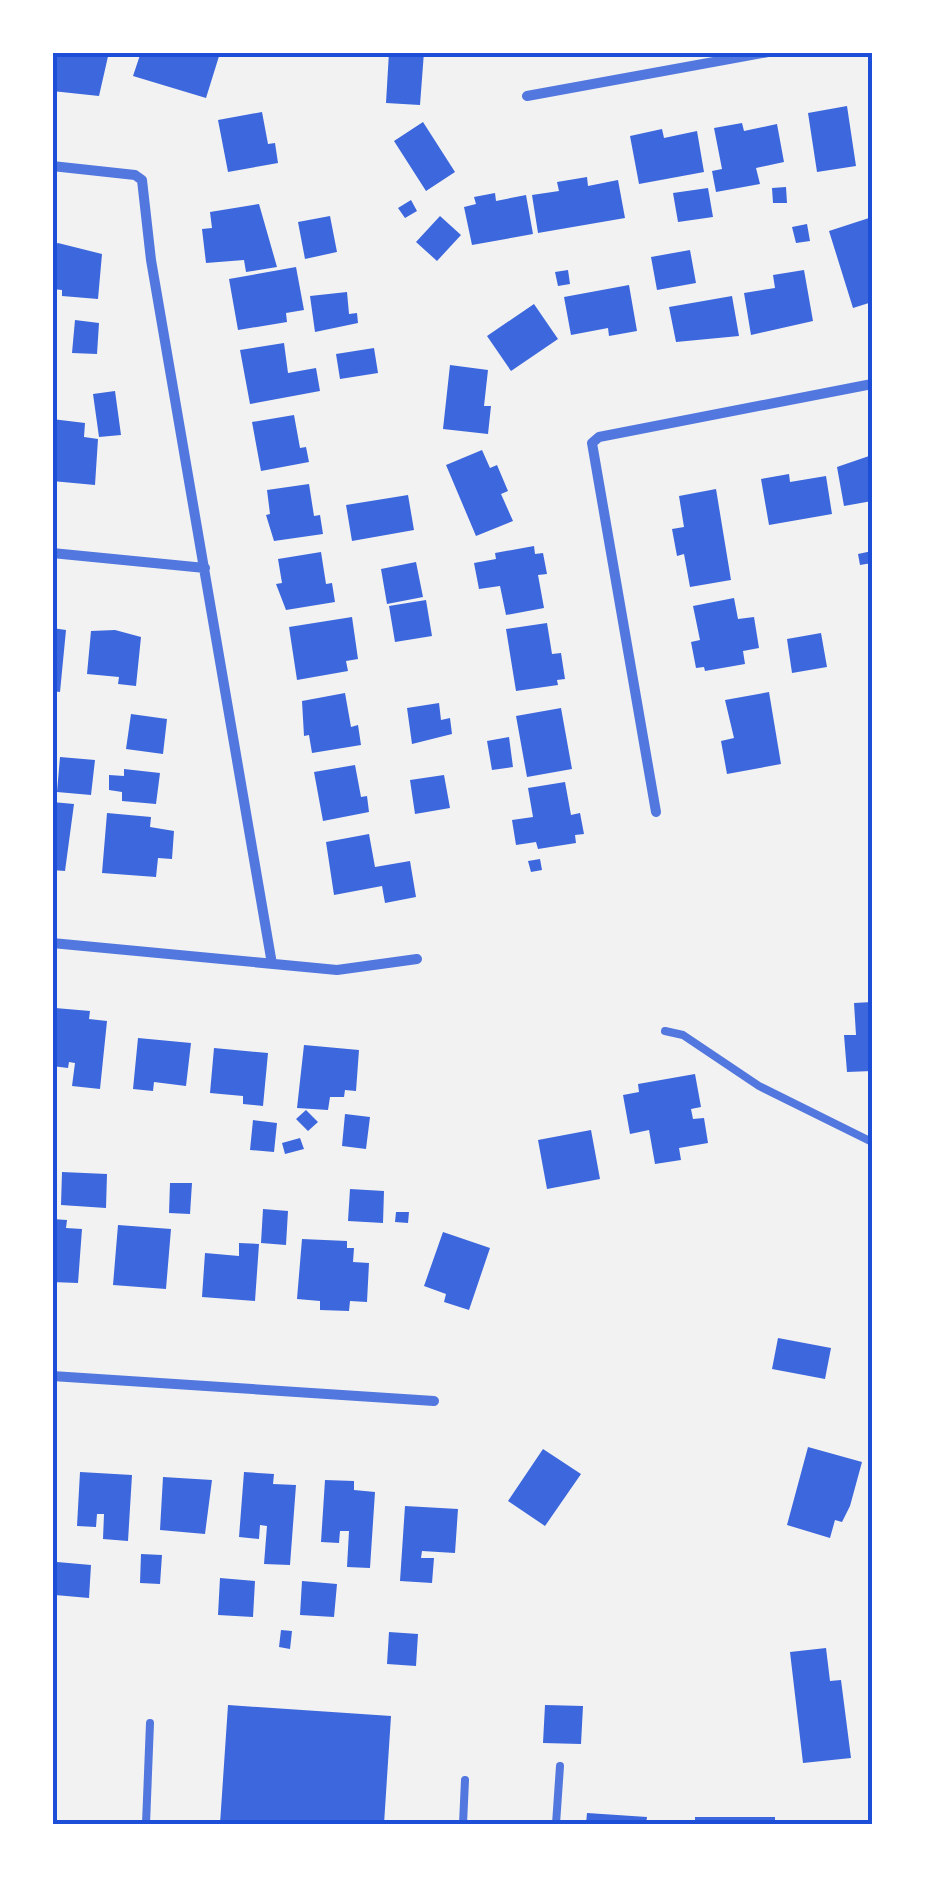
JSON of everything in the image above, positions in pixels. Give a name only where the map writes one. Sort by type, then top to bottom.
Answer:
[{"type":"street","points":[[528,96],[768,52]]},
{"type":"street","points":[[52,166],[134,175],[142,180],[151,260],[272,964]]},
{"type":"street","points":[[656,812],[592,443],[599,437],[682,419],[872,384]]},
{"type":"street","points":[[52,553],[204,568]]},
{"type":"street","points":[[52,943],[337,970],[418,959]]},
{"type":"street","points":[[52,1376],[434,1402]]},
{"type":"lane","points":[[665,1030],[683,1034],[759,1086],[872,1142]]},
{"type":"lane","points":[[146,1824],[150,1723]]},
{"type":"lane","points":[[556,1824],[560,1766]]},
{"type":"lane","points":[[463,1824],[465,1780]]},
{"type":"building","points":[[52,52],[109,52],[99,96],[52,91]]},
{"type":"building","points":[[141,52],[220,53],[206,98],[133,76]]},
{"type":"building","points":[[389,52],[424,52],[420,105],[386,103]]},
{"type":"building","points":[[847,106],[856,166],[817,172],[808,113]]},
{"type":"building","points":[[262,112],[268,144],[275,143],[278,163],[228,172],[218,120]]},
{"type":"building","points":[[423,122],[455,172],[426,191],[394,141]]},
{"type":"building","points":[[742,123],[744,131],[777,124],[784,162],[756,168],[760,184],[716,192],[712,171],[722,169],[714,128]]},
{"type":"building","points":[[662,129],[664,138],[697,131],[704,172],[639,184],[630,136]]},
{"type":"building","points":[[587,177],[588,186],[618,180],[625,218],[538,233],[532,195],[559,191],[557,182]]},
{"type":"building","points":[[786,187],[787,203],[773,203],[772,188]]},
{"type":"building","points":[[708,188],[713,217],[678,222],[673,193]]},
{"type":"building","points":[[495,193],[496,201],[526,195],[533,234],[472,245],[464,207],[476,204],[474,197]]},
{"type":"building","points":[[411,200],[417,211],[405,218],[398,208]]},
{"type":"building","points":[[259,204],[277,267],[246,272],[244,260],[206,263],[202,229],[212,228],[210,212]]},
{"type":"building","points":[[330,216],[337,252],[305,259],[298,222]]},
{"type":"building","points":[[440,216],[461,235],[437,261],[416,242]]},
{"type":"building","points":[[869,218],[872,302],[853,308],[829,231]]},
{"type":"building","points":[[807,224],[810,241],[796,243],[792,227]]},
{"type":"building","points":[[58,243],[102,254],[98,299],[62,296],[62,290],[52,289],[52,246]]},
{"type":"building","points":[[690,250],[696,283],[657,290],[651,257]]},
{"type":"building","points":[[296,267],[304,310],[286,313],[287,322],[238,330],[229,279]]},
{"type":"building","points":[[568,270],[570,284],[558,286],[555,272]]},
{"type":"building","points":[[804,270],[813,321],[751,335],[744,293],[775,288],[773,275]]},
{"type":"building","points":[[629,285],[637,331],[609,336],[608,328],[571,335],[564,297]]},
{"type":"building","points":[[347,292],[349,314],[357,313],[358,323],[315,332],[310,296]]},
{"type":"building","points":[[732,296],[739,336],[676,342],[669,307]]},
{"type":"building","points":[[534,304],[558,339],[511,371],[487,336]]},
{"type":"building","points":[[75,320],[99,323],[97,354],[72,353]]},
{"type":"building","points":[[284,343],[288,373],[316,368],[320,391],[250,404],[240,350]]},
{"type":"building","points":[[374,348],[378,373],[340,379],[336,354]]},
{"type":"building","points":[[450,365],[488,370],[484,406],[491,406],[488,434],[443,429]]},
{"type":"building","points":[[115,391],[121,435],[99,437],[93,394]]},
{"type":"building","points":[[294,415],[300,448],[306,447],[309,462],[261,471],[252,422]]},
{"type":"building","points":[[52,419],[85,423],[84,437],[98,439],[95,485],[52,481]]},
{"type":"building","points":[[482,450],[490,468],[497,465],[508,491],[501,494],[513,521],[476,536],[446,465]]},
{"type":"building","points":[[872,455],[872,501],[844,506],[837,467]]},
{"type":"building","points":[[789,474],[790,482],[826,476],[832,514],[769,525],[761,479]]},
{"type":"building","points":[[309,484],[314,516],[320,515],[323,534],[274,541],[266,515],[270,514],[267,490]]},
{"type":"building","points":[[716,489],[731,580],[690,587],[684,554],[677,556],[672,529],[684,527],[679,496]]},
{"type":"building","points":[[408,495],[414,530],[352,541],[346,505]]},
{"type":"building","points":[[534,546],[535,554],[543,553],[547,574],[538,575],[544,608],[506,615],[500,586],[479,589],[474,563],[496,559],[495,553]]},
{"type":"building","points":[[872,551],[872,563],[860,565],[858,554]]},
{"type":"building","points":[[321,552],[326,584],[332,583],[335,602],[286,610],[276,584],[282,583],[278,559]]},
{"type":"building","points":[[416,562],[423,597],[387,604],[381,569]]},
{"type":"building","points":[[734,598],[738,619],[754,617],[759,648],[743,651],[745,664],[705,671],[704,667],[696,668],[691,642],[700,640],[693,606]]},
{"type":"building","points":[[426,600],[432,636],[395,642],[389,606]]},
{"type":"building","points":[[352,617],[358,659],[346,661],[348,671],[297,680],[289,627]]},
{"type":"building","points":[[547,623],[552,654],[561,653],[565,679],[557,680],[558,685],[516,691],[506,629]]},
{"type":"building","points":[[52,628],[66,630],[60,692],[52,691]]},
{"type":"building","points":[[115,630],[141,637],[136,686],[118,684],[119,677],[87,674],[91,631]]},
{"type":"building","points":[[821,633],[827,667],[792,673],[787,639]]},
{"type":"building","points":[[769,692],[781,764],[727,774],[721,741],[734,738],[725,700]]},
{"type":"building","points":[[345,693],[351,727],[358,725],[361,745],[312,753],[309,735],[304,736],[302,701]]},
{"type":"building","points":[[439,703],[441,720],[450,718],[452,734],[412,744],[407,708]]},
{"type":"building","points":[[561,708],[572,769],[527,777],[516,716]]},
{"type":"building","points":[[131,714],[167,719],[163,754],[126,749]]},
{"type":"building","points":[[509,737],[513,767],[492,770],[487,741]]},
{"type":"building","points":[[60,757],[95,760],[91,795],[57,792]]},
{"type":"building","points":[[355,765],[361,797],[367,796],[369,812],[323,821],[314,772]]},
{"type":"building","points":[[124,769],[160,773],[156,804],[122,801],[122,792],[109,790],[109,775],[124,776]]},
{"type":"building","points":[[444,775],[450,808],[415,814],[410,780]]},
{"type":"building","points":[[565,782],[571,815],[580,813],[584,834],[575,835],[576,843],[538,849],[536,842],[516,845],[512,820],[533,817],[528,788]]},
{"type":"building","points":[[52,802],[74,804],[65,871],[52,870]]},
{"type":"building","points":[[107,813],[151,817],[150,827],[174,831],[172,859],[158,858],[156,877],[102,873]]},
{"type":"building","points":[[369,834],[375,867],[410,861],[416,897],[385,903],[382,886],[334,895],[326,842]]},
{"type":"building","points":[[540,859],[542,870],[531,872],[528,861]]},
{"type":"building","points":[[872,1002],[872,1071],[847,1072],[844,1035],[856,1035],[854,1003]]},
{"type":"building","points":[[55,1008],[90,1011],[89,1019],[107,1021],[100,1089],[72,1086],[75,1063],[69,1062],[68,1068],[52,1066]]},
{"type":"building","points":[[138,1038],[191,1043],[186,1086],[154,1082],[153,1091],[133,1089]]},
{"type":"building","points":[[304,1045],[359,1050],[356,1091],[345,1090],[344,1097],[330,1097],[328,1110],[297,1108]]},
{"type":"building","points":[[214,1048],[268,1053],[263,1106],[243,1104],[243,1096],[210,1093]]},
{"type":"building","points":[[695,1074],[701,1107],[691,1109],[693,1119],[704,1118],[708,1143],[679,1148],[681,1160],[655,1164],[649,1130],[630,1134],[623,1095],[639,1092],[638,1084]]},
{"type":"building","points":[[306,1110],[318,1122],[308,1131],[296,1119]]},
{"type":"building","points":[[345,1114],[370,1117],[366,1149],[342,1146]]},
{"type":"building","points":[[253,1120],[277,1123],[274,1152],[250,1150]]},
{"type":"building","points":[[591,1130],[600,1179],[547,1189],[538,1140]]},
{"type":"building","points":[[300,1138],[304,1149],[285,1154],[282,1143]]},
{"type":"building","points":[[62,1172],[107,1174],[106,1208],[61,1205]]},
{"type":"building","points":[[170,1183],[192,1183],[190,1214],[169,1213]]},
{"type":"building","points":[[350,1189],[384,1191],[383,1223],[348,1221]]},
{"type":"building","points":[[263,1209],[288,1211],[286,1245],[261,1243]]},
{"type":"building","points":[[396,1212],[409,1212],[408,1223],[395,1222]]},
{"type":"building","points":[[52,1219],[67,1220],[66,1228],[82,1229],[78,1283],[52,1282]]},
{"type":"building","points":[[118,1225],[171,1229],[166,1289],[113,1285]]},
{"type":"building","points":[[443,1232],[490,1248],[469,1310],[444,1302],[446,1294],[424,1286]]},
{"type":"building","points":[[302,1239],[347,1241],[347,1248],[354,1248],[353,1262],[369,1263],[367,1302],[350,1301],[349,1311],[320,1310],[320,1301],[297,1299]]},
{"type":"building","points":[[239,1243],[259,1244],[255,1301],[202,1297],[205,1253],[239,1256]]},
{"type":"building","points":[[778,1338],[831,1348],[825,1379],[772,1369]]},
{"type":"building","points":[[808,1447],[862,1462],[850,1506],[842,1522],[835,1520],[830,1538],[787,1525]]},
{"type":"building","points":[[543,1449],[581,1474],[545,1526],[508,1501]]},
{"type":"building","points":[[80,1472],[132,1475],[128,1541],[103,1539],[104,1514],[97,1514],[96,1527],[77,1526]]},
{"type":"building","points":[[244,1472],[274,1474],[273,1484],[296,1485],[290,1565],[264,1564],[267,1526],[260,1525],[259,1539],[239,1537]]},
{"type":"building","points":[[163,1477],[212,1480],[205,1534],[160,1530]]},
{"type":"building","points":[[325,1480],[354,1481],[354,1490],[375,1492],[370,1568],[347,1567],[349,1531],[340,1531],[339,1543],[321,1542]]},
{"type":"building","points":[[405,1506],[458,1509],[455,1553],[422,1551],[421,1558],[434,1558],[432,1583],[400,1581]]},
{"type":"building","points":[[141,1554],[162,1555],[160,1584],[140,1583]]},
{"type":"building","points":[[57,1562],[91,1565],[89,1598],[55,1595]]},
{"type":"building","points":[[220,1578],[255,1581],[253,1617],[218,1615]]},
{"type":"building","points":[[302,1581],[337,1584],[334,1617],[300,1615]]},
{"type":"building","points":[[281,1630],[292,1631],[290,1649],[279,1647]]},
{"type":"building","points":[[389,1632],[418,1634],[416,1666],[387,1664]]},
{"type":"building","points":[[826,1648],[830,1681],[841,1680],[851,1758],[803,1763],[790,1652]]},
{"type":"building","points":[[228,1705],[391,1716],[384,1824],[220,1824]]},
{"type":"building","points":[[545,1705],[583,1706],[581,1744],[543,1743]]},
{"type":"building","points":[[587,1813],[647,1817],[646,1824],[586,1824]]},
{"type":"building","points":[[695,1817],[775,1817],[775,1824],[695,1824]]}]
